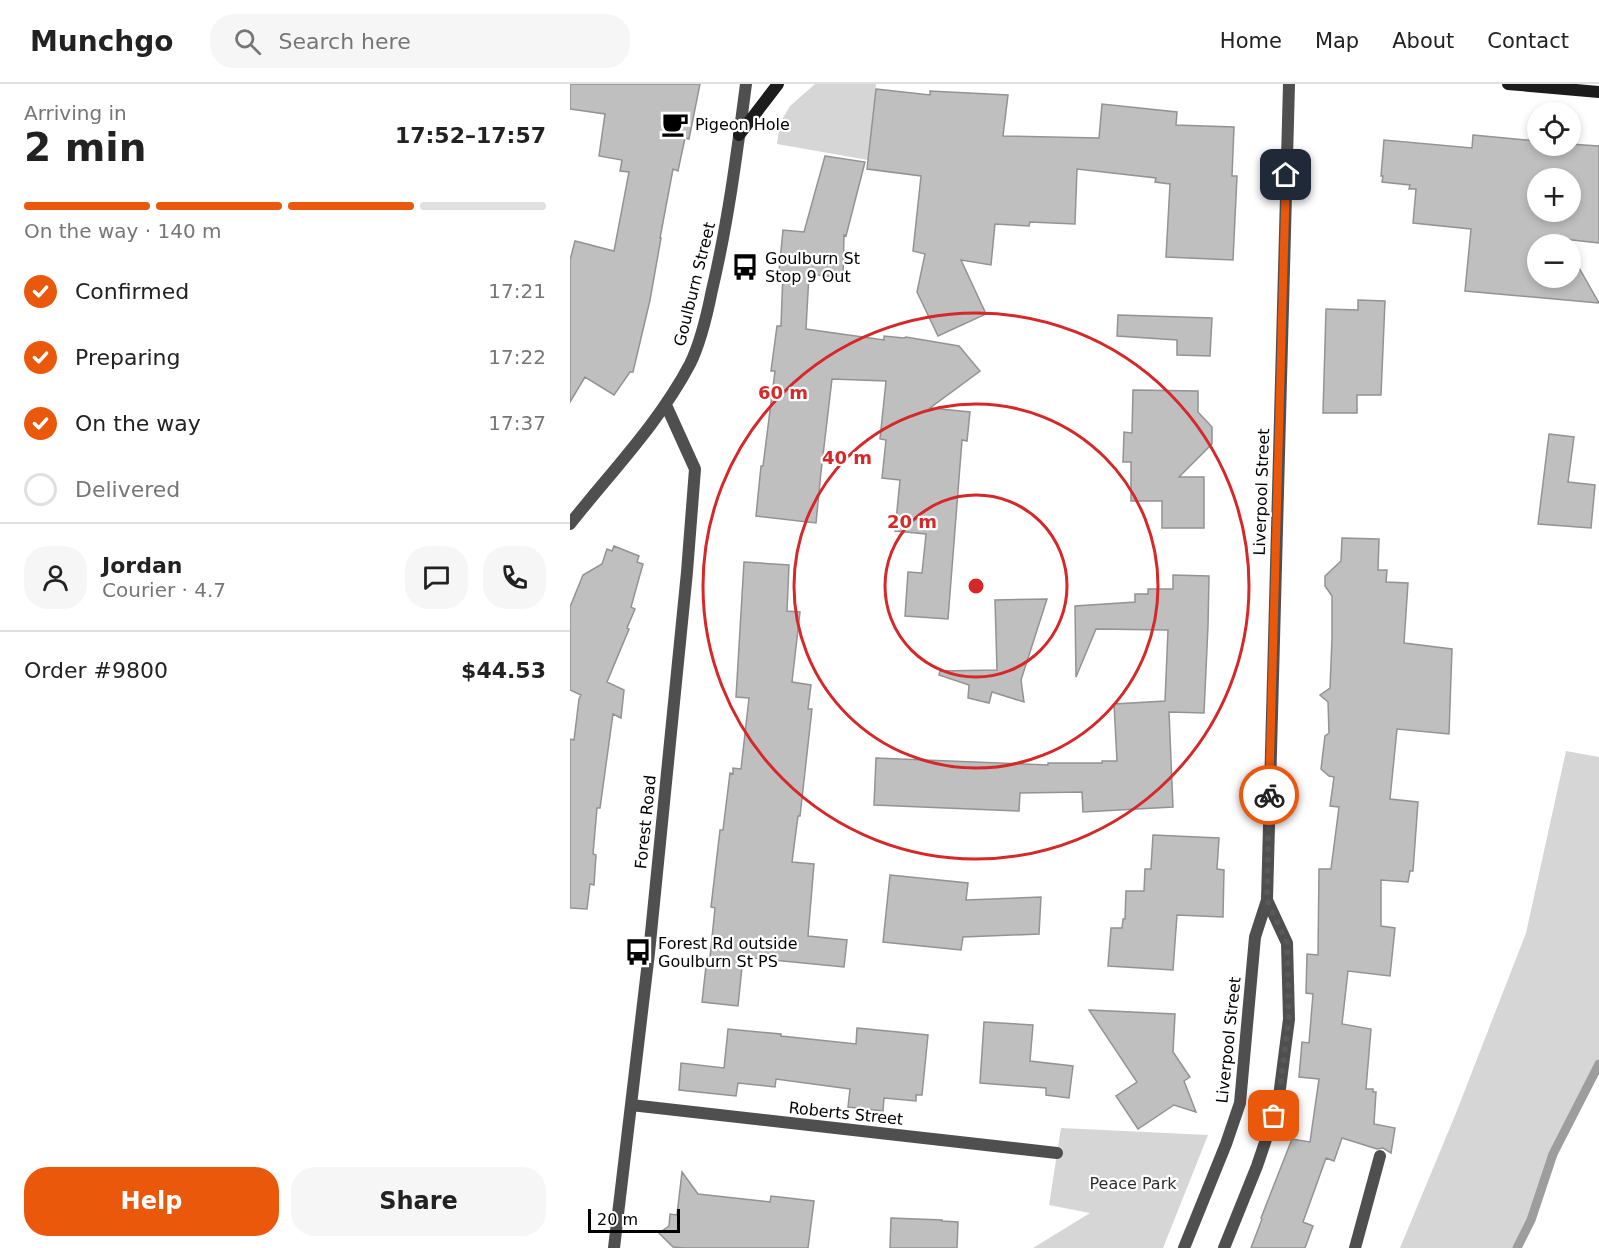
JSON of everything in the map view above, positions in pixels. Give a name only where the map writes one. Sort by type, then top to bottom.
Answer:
[{"type":"street","name":"Goulburn Street","points":[[570,524],[666,405],[691,362],[703,329],[721,250],[746,84]]},
{"type":"street","points":[[739,135],[778,84]]},
{"type":"street","name":"Liverpool Street","points":[[1184,1248],[1240,1103],[1255,937],[1267,900],[1289,84]]},
{"type":"street","points":[[1508,84],[1599,92]]},
{"type":"street","name":"Forest Road","points":[[614,1248],[650,941],[687,572],[695,469],[666,405]]},
{"type":"street","name":"Liverpool Street","points":[[1224,1248],[1257,1166],[1278,1104],[1289,1018],[1287,943],[1267,900]]},
{"type":"street","name":"Roberts Street","points":[[632,1105],[1057,1153]]},
{"type":"street","points":[[1355,1248],[1380,1156]]},
{"type":"green space","points":[[815,84],[876,84],[868,160],[777,144],[780,123],[790,106]]},
{"type":"green space","points":[[1566,751],[1599,757],[1599,1064],[1553,1154],[1531,1220],[1517,1248],[1400,1248],[1456,1113],[1526,933]]},
{"type":"green space","name":"Peace Park","points":[[1061,1128],[1208,1135],[1163,1248],[1033,1248],[1090,1213],[1049,1205]]},
{"type":"building","points":[[570,84],[700,84],[689,139],[685,138],[678,171],[673,169],[650,300],[633,372],[630,372],[614,395],[585,377],[570,402],[570,260],[575,241],[614,251],[629,172],[620,171],[622,160],[599,156],[605,114],[570,109]]},
{"type":"building","points":[[876,89],[930,95],[930,91],[1008,95],[1003,136],[1099,138],[1102,104],[1177,112],[1176,125],[1234,127],[1232,176],[1237,176],[1233,260],[1166,257],[1170,184],[1155,182],[1156,178],[1077,169],[1075,224],[1030,222],[1029,226],[995,224],[991,265],[961,260],[986,314],[938,336],[917,292],[925,254],[913,251],[921,176],[867,169]]},
{"type":"building","points":[[1473,135],[1527,140],[1527,156],[1581,156],[1581,145],[1599,146],[1599,243],[1581,241],[1581,234],[1527,234],[1527,288],[1581,288],[1581,271],[1599,303],[1465,291],[1471,229],[1413,223],[1416,189],[1409,189],[1410,185],[1382,182],[1384,140],[1472,148]]},
{"type":"building","points":[[825,156],[865,162],[846,236],[844,235],[843,278],[809,274],[806,329],[884,340],[884,336],[906,337],[959,346],[980,371],[930,408],[970,412],[967,441],[962,440],[948,619],[905,616],[908,572],[922,573],[926,534],[895,531],[900,480],[882,478],[886,440],[880,439],[886,381],[832,379],[816,523],[756,516],[775,371],[771,371],[777,326],[781,326],[783,271],[779,271],[783,230],[804,232]]},
{"type":"building","points":[[1358,300],[1385,301],[1381,395],[1357,395],[1357,413],[1323,413],[1326,309],[1358,310]]},
{"type":"building","points":[[1118,315],[1212,318],[1210,356],[1177,355],[1177,340],[1117,336]]},
{"type":"building","points":[[1133,390],[1198,391],[1198,412],[1212,427],[1212,444],[1179,477],[1204,477],[1204,528],[1162,528],[1162,501],[1131,501],[1131,462],[1123,462],[1124,432],[1132,433]]},
{"type":"building","points":[[1549,434],[1574,437],[1568,482],[1595,485],[1591,528],[1538,524]]},
{"type":"building","points":[[1342,538],[1379,539],[1378,570],[1387,570],[1386,582],[1408,583],[1404,643],[1452,649],[1449,734],[1397,729],[1390,799],[1418,802],[1413,871],[1410,871],[1408,882],[1381,880],[1381,926],[1395,928],[1390,976],[1348,971],[1342,1024],[1371,1029],[1366,1089],[1373,1089],[1373,1092],[1376,1092],[1374,1124],[1395,1128],[1391,1153],[1383,1148],[1377,1149],[1342,1138],[1334,1161],[1326,1158],[1303,1222],[1313,1226],[1305,1248],[1251,1248],[1292,1139],[1310,1142],[1319,1079],[1299,1077],[1302,1042],[1309,1043],[1313,994],[1306,993],[1307,954],[1318,955],[1319,869],[1331,869],[1339,807],[1330,806],[1334,777],[1321,769],[1325,736],[1329,733],[1328,702],[1320,695],[1330,688],[1332,596],[1325,586],[1325,576],[1341,561]]},
{"type":"building","points":[[614,546],[639,556],[637,562],[643,564],[631,607],[635,609],[627,628],[629,629],[607,682],[624,690],[621,718],[613,714],[600,808],[597,808],[593,854],[596,855],[594,885],[590,884],[587,909],[570,908],[570,739],[574,740],[581,695],[570,690],[570,607],[583,575],[602,564],[607,549],[612,551]]},
{"type":"building","points":[[744,562],[789,565],[787,611],[800,612],[792,682],[811,685],[808,709],[812,709],[800,816],[798,816],[792,862],[814,864],[808,936],[847,940],[844,967],[743,957],[738,1006],[702,1002],[707,957],[710,957],[715,908],[711,907],[720,830],[723,830],[730,773],[733,774],[733,768],[741,769],[749,698],[736,697]]},
{"type":"building","points":[[1173,575],[1209,576],[1204,713],[1169,712],[1173,807],[1083,812],[1082,792],[1020,793],[1019,811],[874,805],[876,758],[1048,765],[1048,763],[1117,761],[1114,704],[1165,701],[1168,630],[1096,629],[1076,677],[1075,606],[1135,602],[1135,594],[1148,594],[1148,589],[1173,589]]},
{"type":"building","points":[[1047,599],[1021,680],[1024,702],[992,692],[989,703],[968,698],[969,685],[939,675],[940,671],[997,670],[995,600]]},
{"type":"building","points":[[1153,835],[1219,838],[1217,869],[1224,870],[1223,917],[1177,915],[1173,970],[1108,966],[1111,928],[1122,928],[1123,919],[1125,919],[1126,891],[1144,891],[1145,869],[1151,869]]},
{"type":"building","points":[[890,875],[968,883],[966,900],[1041,897],[1039,934],[963,937],[961,950],[883,942]]},
{"type":"building","points":[[1089,1010],[1175,1014],[1173,1052],[1190,1077],[1184,1081],[1196,1112],[1174,1105],[1138,1129],[1116,1096],[1137,1082]]},
{"type":"building","points":[[984,1022],[1033,1025],[1030,1061],[1073,1066],[1069,1098],[1046,1095],[1046,1088],[980,1083]]},
{"type":"building","points":[[857,1028],[928,1035],[922,1095],[916,1095],[916,1101],[884,1098],[883,1111],[848,1107],[850,1089],[776,1079],[775,1087],[738,1083],[736,1096],[679,1090],[681,1063],[724,1068],[728,1029],[856,1044]]},
{"type":"building","points":[[682,1172],[698,1194],[770,1202],[771,1196],[814,1201],[808,1248],[673,1247],[659,1233],[669,1226],[670,1214],[677,1215]]},
{"type":"building","points":[[891,1218],[958,1222],[957,1248],[890,1248]]},
{"type":"waterway","points":[[1517,1248],[1531,1220],[1553,1154],[1599,1064]]},
{"type":"way so far","points":[[1269,795],[1267,900],[1287,943],[1289,1018],[1278,1104],[1274,1116]]},
{"type":"place","name":"Pigeon Hole","points":[[675,124]]},
{"type":"place","name":"Goulburn St Stop 9 Out","points":[[745,267]]},
{"type":"place","name":"Forest Rd outside Goulburn St PS","points":[[638,952]]},
{"type":"route","points":[[1269,795],[1286,175]]}]
